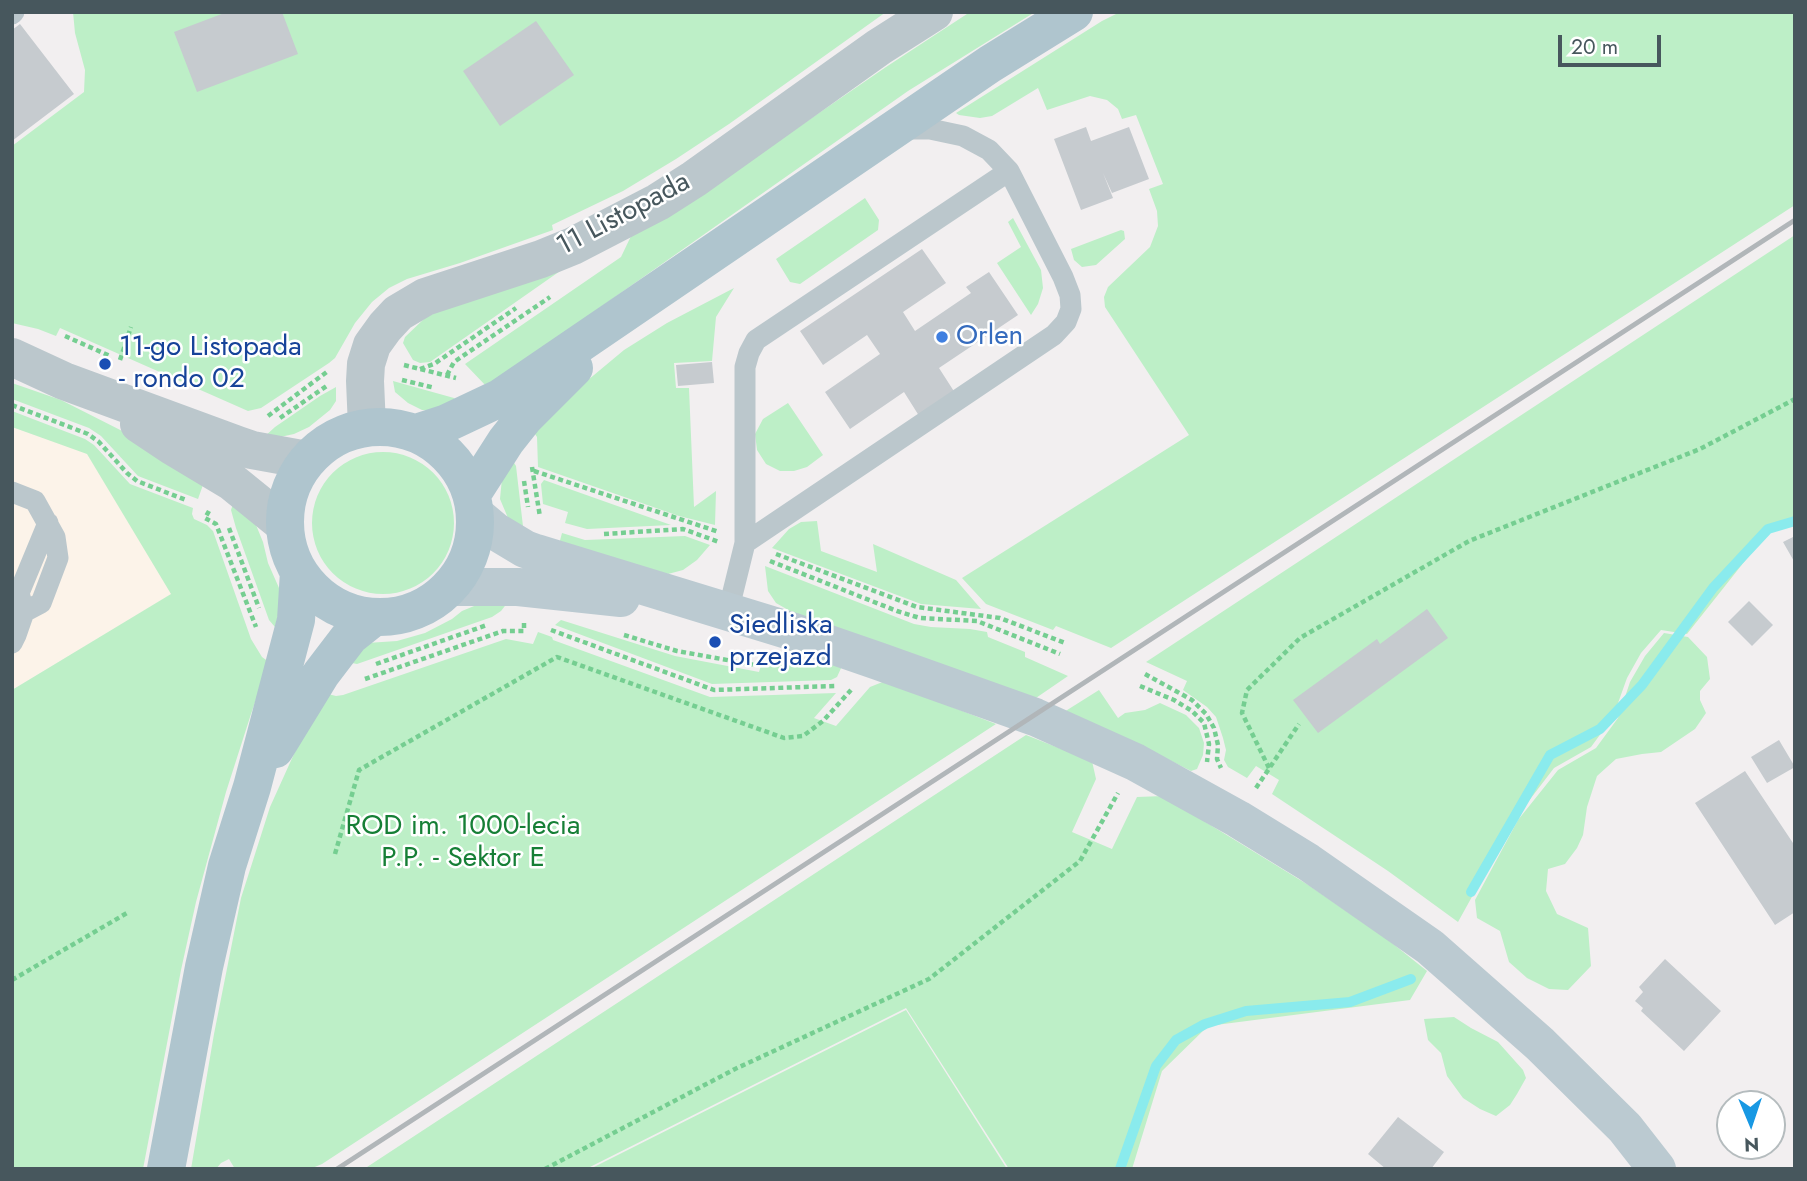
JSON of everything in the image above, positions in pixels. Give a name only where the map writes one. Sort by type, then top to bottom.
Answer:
[{"type":"main road","points":[[416,433],[500,398],[990,64],[1074,12]]},
{"type":"main road","points":[[474,504],[498,450],[525,418],[637,306]]},
{"type":"main road","points":[[384,426],[416,433],[435,443],[451,457],[464,474],[474,504],[475,534],[471,553],[462,572],[450,587],[415,611],[387,617],[351,612],[331,603],[313,589],[299,572],[289,550],[285,525],[287,502],[295,480],[307,460],[324,444],[345,433],[367,427],[384,426]]},
{"type":"main road","points":[[474,504],[495,531],[536,554],[878,661],[1035,717],[1135,761],[1308,862],[1430,947],[1541,1044],[1625,1128],[1657,1169]]},
{"type":"main road","points":[[166,1169],[204,967],[227,866],[252,787],[296,620],[299,572]]},
{"type":"main road","points":[[450,587],[529,588],[721,610]]},
{"type":"main road","points":[[252,787],[321,674],[350,636],[373,617]]},
{"type":"street","name":"11 Listopada","points":[[367,427],[366,364],[372,345],[398,313],[425,297],[573,246],[658,202],[879,47],[934,12]]},
{"type":"street","points":[[12,358],[64,381],[252,450],[307,460]]},
{"type":"street","points":[[64,381],[232,482],[285,525]]},
{"type":"lane","points":[[744,547],[1054,335],[1066,322],[1071,309],[1070,295],[1063,277],[1009,171],[989,150],[963,136],[930,130],[894,129]]},
{"type":"lane","points":[[721,610],[744,547],[745,367],[748,353],[756,340],[1009,171]]},
{"type":"lane","points":[[12,492],[35,501],[55,537],[58,558],[41,603],[23,612],[12,642]]},
{"type":"path","points":[[445,383],[454,362],[555,294]]},
{"type":"path","points":[[419,369],[434,364],[524,303]]},
{"type":"path","points":[[120,360],[131,327]]},
{"type":"path","points":[[262,422],[332,368]]},
{"type":"path","points":[[1269,768],[1242,713],[1247,690],[1300,638],[1469,541],[1700,449],[1795,399]]},
{"type":"path","points":[[12,405],[88,434],[137,481],[198,505]]},
{"type":"path","points":[[534,471],[702,526],[744,547],[897,611],[920,618],[977,621],[1060,654]]},
{"type":"path","points":[[597,534],[683,529],[744,547],[917,607],[1000,618],[1065,643]]},
{"type":"path","points":[[514,616],[524,620]]},
{"type":"path","points":[[550,629],[714,690],[834,686],[845,683],[878,661]]},
{"type":"path","points":[[614,631],[677,651],[755,665]]},
{"type":"path","points":[[334,854],[359,770],[557,657],[784,738],[803,736],[823,721]]},
{"type":"path","points":[[1145,674],[1192,700],[1206,714],[1214,728],[1218,745],[1217,759]]},
{"type":"path","points":[[1140,686],[1174,700],[1192,711],[1203,723],[1209,744],[1205,767]]},
{"type":"path","points":[[1238,820],[1298,724]]},
{"type":"path","points":[[545,1169],[735,1069],[929,979],[1080,861],[1135,761]]},
{"type":"path","points":[[12,980],[127,913]]},
{"type":"shaded area","points":[[12,427],[87,453],[172,594],[12,690]]},
{"type":"green space","points":[[73,12],[886,12],[676,159],[623,191],[552,225],[553,230],[407,279],[389,288],[372,302],[355,323],[335,358],[261,408],[248,411],[60,328],[56,336],[12,323],[12,146],[84,92],[85,70],[75,33]]},
{"type":"green space","points":[[970,12],[1035,12],[908,91],[487,387],[465,364],[621,257],[632,234],[708,189]]},
{"type":"green space","points":[[1120,12],[1795,12],[1795,205],[1111,648],[1056,626],[1053,630],[986,604],[962,578],[1189,435],[1105,307],[1104,297],[1108,287],[1150,247],[1158,226],[1157,211],[1149,189],[1163,184],[1136,115],[1122,119],[1118,109],[1107,100],[1090,96],[1047,110],[1038,88],[992,116],[980,118],[956,113]]},
{"type":"green space","points":[[865,198],[879,220],[878,230],[800,284],[790,282],[776,259]]},
{"type":"green space","points":[[1013,218],[1041,270],[1043,288],[1031,315],[997,263],[1021,247],[1008,222]]},
{"type":"green space","points":[[1124,231],[1125,239],[1096,265],[1082,267],[1074,260],[1071,249]]},
{"type":"green space","points":[[1795,235],[1795,523],[1767,533],[1687,634],[1661,630],[1641,653],[1627,678],[1613,717],[1591,747],[1554,768],[1515,819],[1458,922],[1388,871],[1272,794],[1279,780],[1256,766],[1247,778],[1228,767],[1224,760],[1226,750],[1216,717],[1183,690],[1187,681],[1146,662]]},
{"type":"green space","points":[[563,269],[430,362],[420,363],[413,360],[403,343],[405,337],[426,317]]},
{"type":"green space","points":[[734,288],[716,317],[712,361],[674,363],[676,388],[689,388],[694,507],[716,491],[715,525],[679,516],[538,467],[537,437],[533,431],[576,390],[624,350],[667,323]]},
{"type":"green space","points":[[393,381],[454,398],[461,405],[437,411],[422,410],[395,392]]},
{"type":"green space","points":[[12,383],[61,400],[140,440],[204,482],[198,499],[138,476],[101,436],[89,428],[12,399]]},
{"type":"green space","points":[[336,387],[336,401],[330,410],[309,427],[294,434],[263,438],[275,427]]},
{"type":"green space","points":[[788,403],[823,455],[807,467],[780,471],[766,464],[757,450],[755,434],[763,419]]},
{"type":"green space","points":[[12,411],[85,439],[94,445],[130,484],[193,508],[194,519],[213,531],[251,639],[262,657],[269,662],[226,792],[196,902],[143,1169],[12,1169],[12,690],[171,594],[87,454],[12,427]]},
{"type":"green space","points":[[383,452],[410,457],[433,473],[449,496],[454,523],[449,550],[433,573],[410,589],[383,594],[356,589],[333,573],[317,550],[312,523],[317,496],[333,473],[356,457]]},
{"type":"green space","points":[[511,458],[516,466],[524,535],[508,518],[500,499],[502,478]]},
{"type":"green space","points":[[544,480],[671,525],[587,529],[565,523],[568,512],[543,504],[541,484]]},
{"type":"green space","points":[[234,501],[256,525],[268,563],[283,597],[275,627],[269,620],[236,528],[231,510]]},
{"type":"green space","points":[[817,521],[821,551],[877,572],[873,544],[956,580],[981,609],[921,604],[772,548],[789,529],[801,522]]},
{"type":"green space","points":[[562,533],[585,540],[685,536],[710,545],[697,560],[683,570],[668,574],[558,548]]},
{"type":"green space","points":[[765,566],[914,624],[987,632],[988,637],[1025,652],[1025,657],[1068,676],[1033,700],[790,611],[776,603],[768,591]]},
{"type":"green space","points":[[508,602],[492,617],[357,664],[342,661],[367,643],[397,641],[425,633],[479,604]]},
{"type":"green space","points":[[561,620],[675,656],[759,672],[762,662],[842,666],[837,677],[831,680],[712,684],[555,625]]},
{"type":"green space","name":"ROD im. 1000-lecia P.P. - Sektor E","points":[[538,632],[552,637],[553,640],[710,697],[836,693],[814,718],[836,726],[870,687],[885,681],[996,724],[322,1164],[310,1169],[235,1169],[229,1159],[216,1169],[191,1169],[241,898],[270,807],[324,693],[343,695],[506,639],[533,644]]},
{"type":"green space","points":[[1664,633],[1688,637],[1707,657],[1710,679],[1700,691],[1700,700],[1706,713],[1695,729],[1661,752],[1616,759],[1597,776],[1587,807],[1583,835],[1565,864],[1548,869],[1546,891],[1557,914],[1588,928],[1591,966],[1568,990],[1549,989],[1527,978],[1509,962],[1500,931],[1477,918],[1475,900],[1518,820],[1558,770],[1596,748],[1618,718],[1630,682],[1645,656]]},
{"type":"green space","points":[[1099,690],[1118,718],[1125,713],[1145,710],[1160,703],[1186,715],[1199,728],[1204,743],[1203,755],[1197,769],[1191,771],[1123,737],[1064,712]]},
{"type":"green space","points":[[1026,735],[1092,761],[1096,779],[1072,832],[1112,849],[1137,797],[1163,796],[1310,886],[1387,939],[1427,971],[1410,1000],[1208,1026],[1162,1071],[1132,1169],[1009,1169],[906,1008],[586,1169],[364,1169]]},
{"type":"green space","points":[[906,1010],[1007,1169],[590,1169]]},
{"type":"green space","points":[[1454,1017],[1498,1042],[1523,1070],[1526,1078],[1517,1094],[1510,1105],[1496,1116],[1463,1098],[1447,1076],[1441,1053],[1428,1040],[1424,1019]]},
{"type":"building","points":[[227,12],[282,12],[298,54],[197,92],[174,32]]},
{"type":"building","points":[[536,21],[574,75],[500,126],[463,71]]},
{"type":"building","points":[[20,24],[74,94],[12,141],[12,30]]},
{"type":"building","points":[[1086,127],[1091,141],[1129,127],[1149,179],[1112,193],[1103,173],[1113,198],[1081,210],[1054,139]]},
{"type":"building","points":[[922,249],[946,283],[903,312],[915,331],[971,293],[966,287],[989,272],[1018,315],[939,368],[957,396],[921,419],[904,392],[850,429],[825,392],[880,354],[867,335],[823,365],[800,331]]},
{"type":"building","points":[[712,362],[714,383],[678,386],[676,365]]},
{"type":"building","points":[[1795,536],[1795,563],[1783,542]]},
{"type":"building","points":[[1749,601],[1773,625],[1752,646],[1728,622]]},
{"type":"building","points":[[1427,609],[1448,638],[1318,733],[1293,700],[1377,639],[1380,644]]},
{"type":"building","points":[[1779,740],[1795,767],[1767,783],[1751,757]]},
{"type":"building","points":[[1745,771],[1795,846],[1795,912],[1775,925],[1695,803]]},
{"type":"building","points":[[1665,959],[1721,1011],[1684,1051],[1641,1011],[1643,1008],[1635,1001],[1643,992],[1639,987]]},
{"type":"building","points":[[1398,1117],[1444,1152],[1431,1169],[1386,1169],[1368,1154]]},
{"type":"waterway","points":[[1471,892],[1550,755],[1600,729],[1642,685],[1713,588],[1768,529],[1795,521]]},
{"type":"waterway","points":[[1120,1169],[1156,1066],[1176,1040],[1205,1024],[1246,1011],[1350,1002],[1411,979]]},
{"type":"railway","points":[[337,1169],[1795,220]]},
{"type":"place","name":"Orlen","points":[[942,337]]},
{"type":"place","name":"11-go Listopada - rondo 02","points":[[105,364]]},
{"type":"place","name":"Siedliska przejazd","points":[[715,642]]}]
